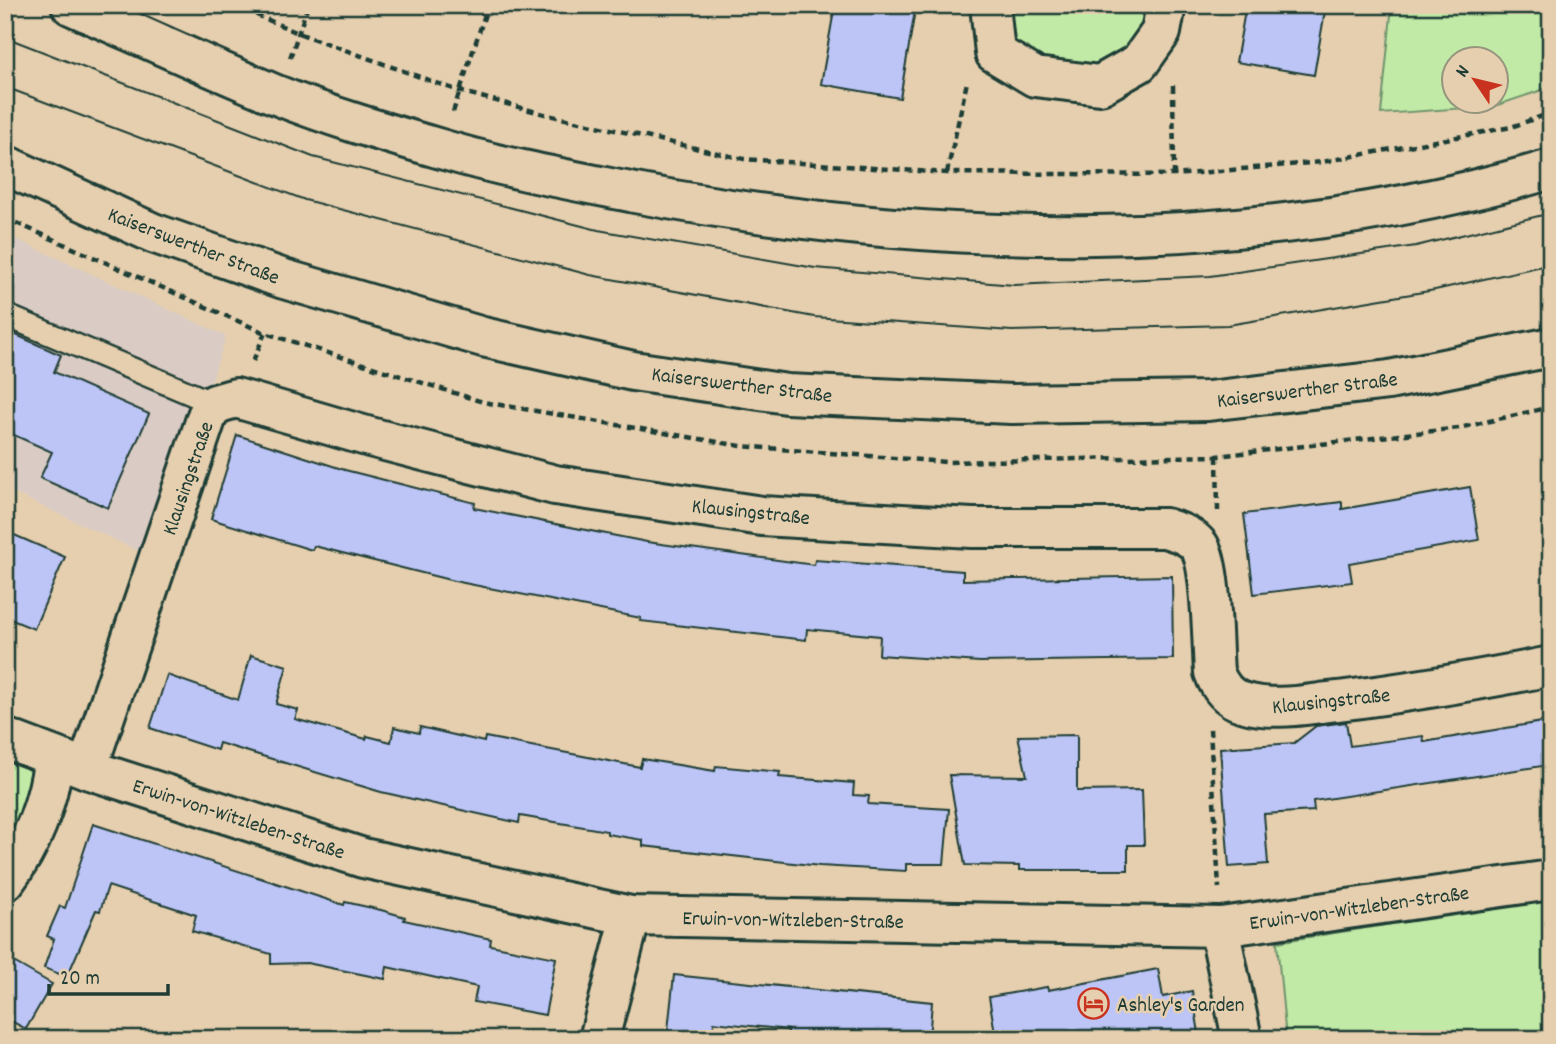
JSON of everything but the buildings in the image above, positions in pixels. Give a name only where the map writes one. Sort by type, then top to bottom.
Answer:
[{"type":"street","points":[[71,5],[277,95],[443,150],[556,178],[727,210],[900,228],[1044,235],[1194,231],[1371,211],[1551,169]]},
{"type":"street","points":[[990,5],[995,52],[1035,77],[1100,85],[1139,63],[1161,32],[1166,5]]},
{"type":"street","name":"Kaiserswerther Straße","points":[[5,165],[153,233],[284,279],[372,305],[483,337],[633,372],[787,394],[1012,404],[1208,401],[1389,380],[1551,347]]},
{"type":"street","name":"Klausingstraße","points":[[71,763],[207,416],[215,404],[236,398],[370,437],[555,485],[762,516],[972,528],[1165,528],[1184,533]]},
{"type":"street","points":[[1184,533],[1199,547],[1206,564],[1214,672],[1219,686],[1230,695]]},
{"type":"street","name":"Klausingstraße","points":[[1230,695],[1239,701],[1278,708],[1383,695],[1551,666]]},
{"type":"street","name":"Erwin-von-Witzleben-Straße","points":[[5,738],[71,763],[363,858],[631,916],[1220,927],[1551,880]]},
{"type":"street","points":[[5,881],[18,864],[39,823],[50,786],[71,763]]},
{"type":"street","points":[[599,1039],[631,916]]},
{"type":"street","points":[[1220,927],[1242,1039]]},
{"type":"lane","points":[[5,316],[215,404]]},
{"type":"path","points":[[234,5],[298,33],[459,91],[548,115],[744,159],[947,173],[1174,175],[1322,162],[1511,127],[1551,113]]},
{"type":"path","points":[[277,95],[308,5]]},
{"type":"path","points":[[443,150],[459,91],[488,5]]},
{"type":"path","points":[[947,173],[970,70],[995,52]]},
{"type":"path","points":[[1139,63],[1173,82],[1174,175]]},
{"type":"path","points":[[5,218],[265,333]]},
{"type":"path","points":[[1184,533],[1219,510],[1217,456]]},
{"type":"path","points":[[1220,927],[1210,726],[1230,695]]},
{"type":"shaded area","points":[[5,234],[226,336],[157,554],[145,554],[5,489]]},
{"type":"green space","points":[[1010,5],[1157,5],[1114,64],[1076,67],[1040,63],[1025,56],[1015,44],[1009,28]]},
{"type":"green space","points":[[1392,5],[1551,5],[1551,87],[1510,101],[1510,46],[1440,46],[1440,110],[1381,114]]},
{"type":"green space","points":[[5,755],[35,768],[36,811],[5,860]]},
{"type":"green space","points":[[1551,899],[1551,1039],[1286,1039],[1277,942]]},
{"type":"tram line","points":[[5,37],[313,157],[598,230],[815,268],[1014,285],[1210,276],[1416,246],[1551,213]]},
{"type":"tram line","points":[[5,87],[305,200],[590,275],[814,317],[1012,331],[1228,325],[1435,290],[1551,264]]},
{"type":"place","name":"Ashley's Garden","points":[[1094,1004]]}]
